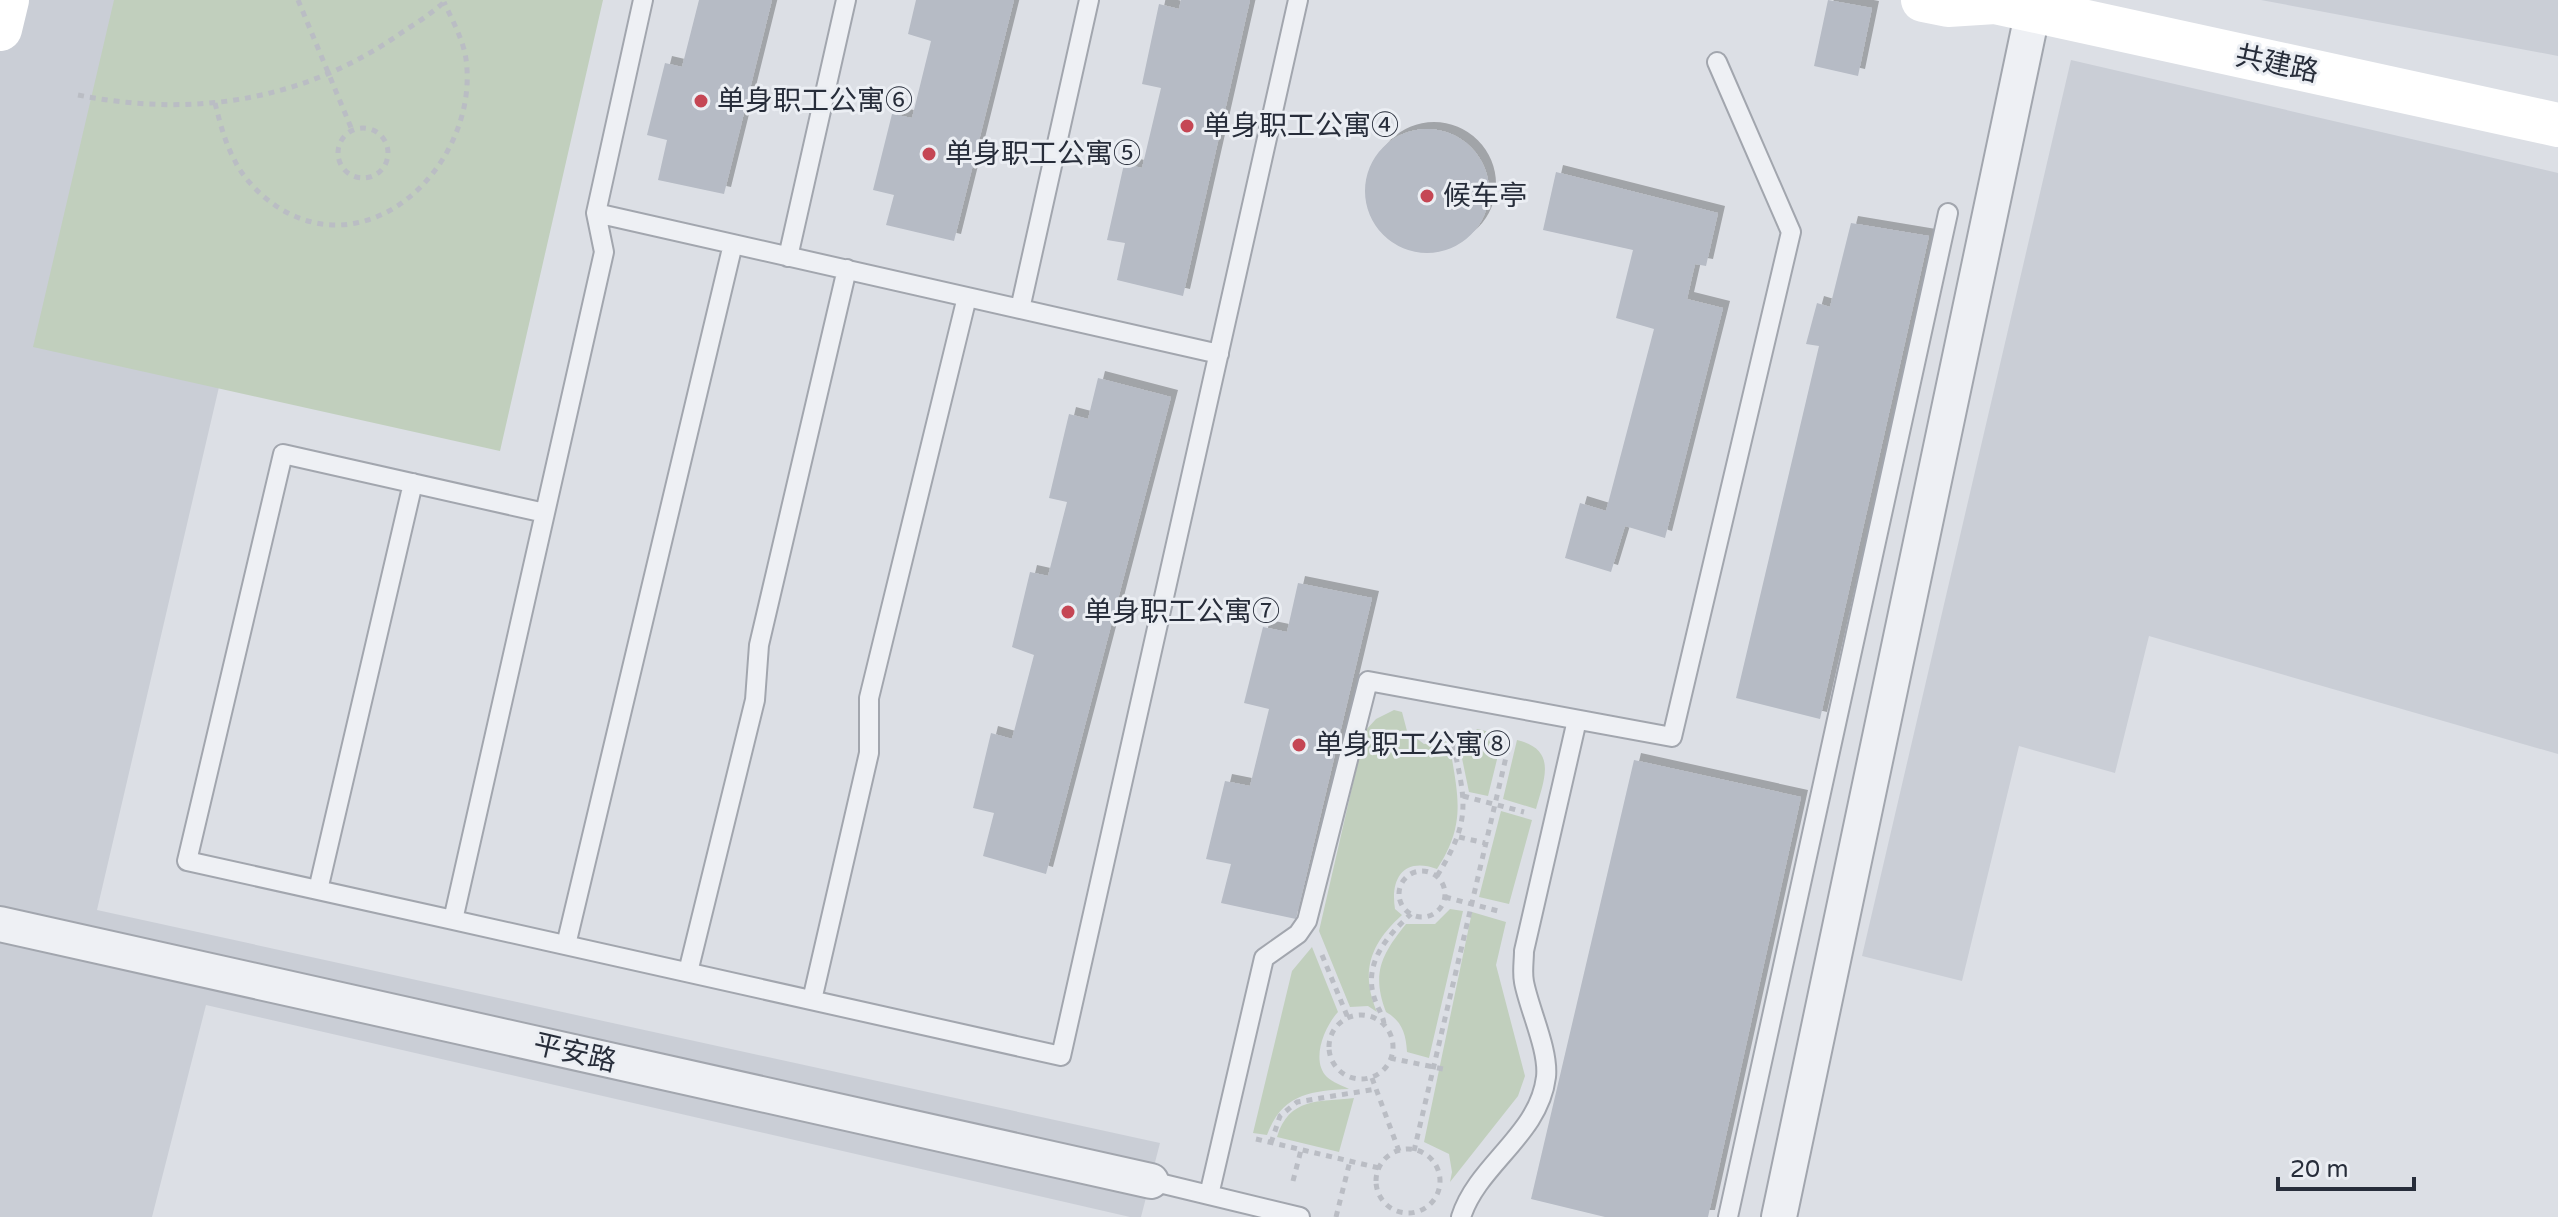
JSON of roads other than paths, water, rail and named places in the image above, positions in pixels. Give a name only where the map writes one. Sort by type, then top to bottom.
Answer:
[{"type":"street","points":[[0,29],[7,0]]},
{"type":"street","name":"共建路","points":[[1923,0],[1948,5],[2008,4],[2558,125]]},
{"type":"street","points":[[1779,1217],[2008,4]]},
{"type":"street","name":"平安路","points":[[0,924],[1151,1181]]},
{"type":"lane","points":[[453,920],[604,252],[596,213],[643,0]]},
{"type":"lane","points":[[788,257],[846,0]]},
{"type":"lane","points":[[1020,309],[1089,0]]},
{"type":"lane","points":[[545,513],[283,454],[187,861],[1061,1056],[1298,0]]},
{"type":"lane","points":[[1209,1195],[1264,958],[1298,934],[1307,921],[1368,681],[1672,737],[1791,232],[1717,62]]},
{"type":"lane","points":[[596,213],[1219,354]]},
{"type":"lane","points":[[1728,1217],[1948,213]]},
{"type":"lane","points":[[566,945],[733,244]]},
{"type":"lane","points":[[688,972],[755,700],[759,645],[847,269]]},
{"type":"lane","points":[[812,1000],[869,753],[869,698],[967,297]]},
{"type":"lane","points":[[318,890],[413,483]]},
{"type":"lane","points":[[1461,1217],[1465,1202],[1484,1174],[1538,1108],[1546,1075],[1524,981],[1524,951],[1577,720]]},
{"type":"lane","points":[[1151,1181],[1300,1217]]},
{"type":"place","name":"单身职工公寓⑥","points":[[701,101]]},
{"type":"place","name":"单身职工公寓④","points":[[1187,126]]},
{"type":"place","name":"单身职工公寓⑤","points":[[929,154]]},
{"type":"place","name":"候车亭","points":[[1427,196]]},
{"type":"place","name":"单身职工公寓⑦","points":[[1068,612]]},
{"type":"place","name":"单身职工公寓⑧","points":[[1299,745]]}]
